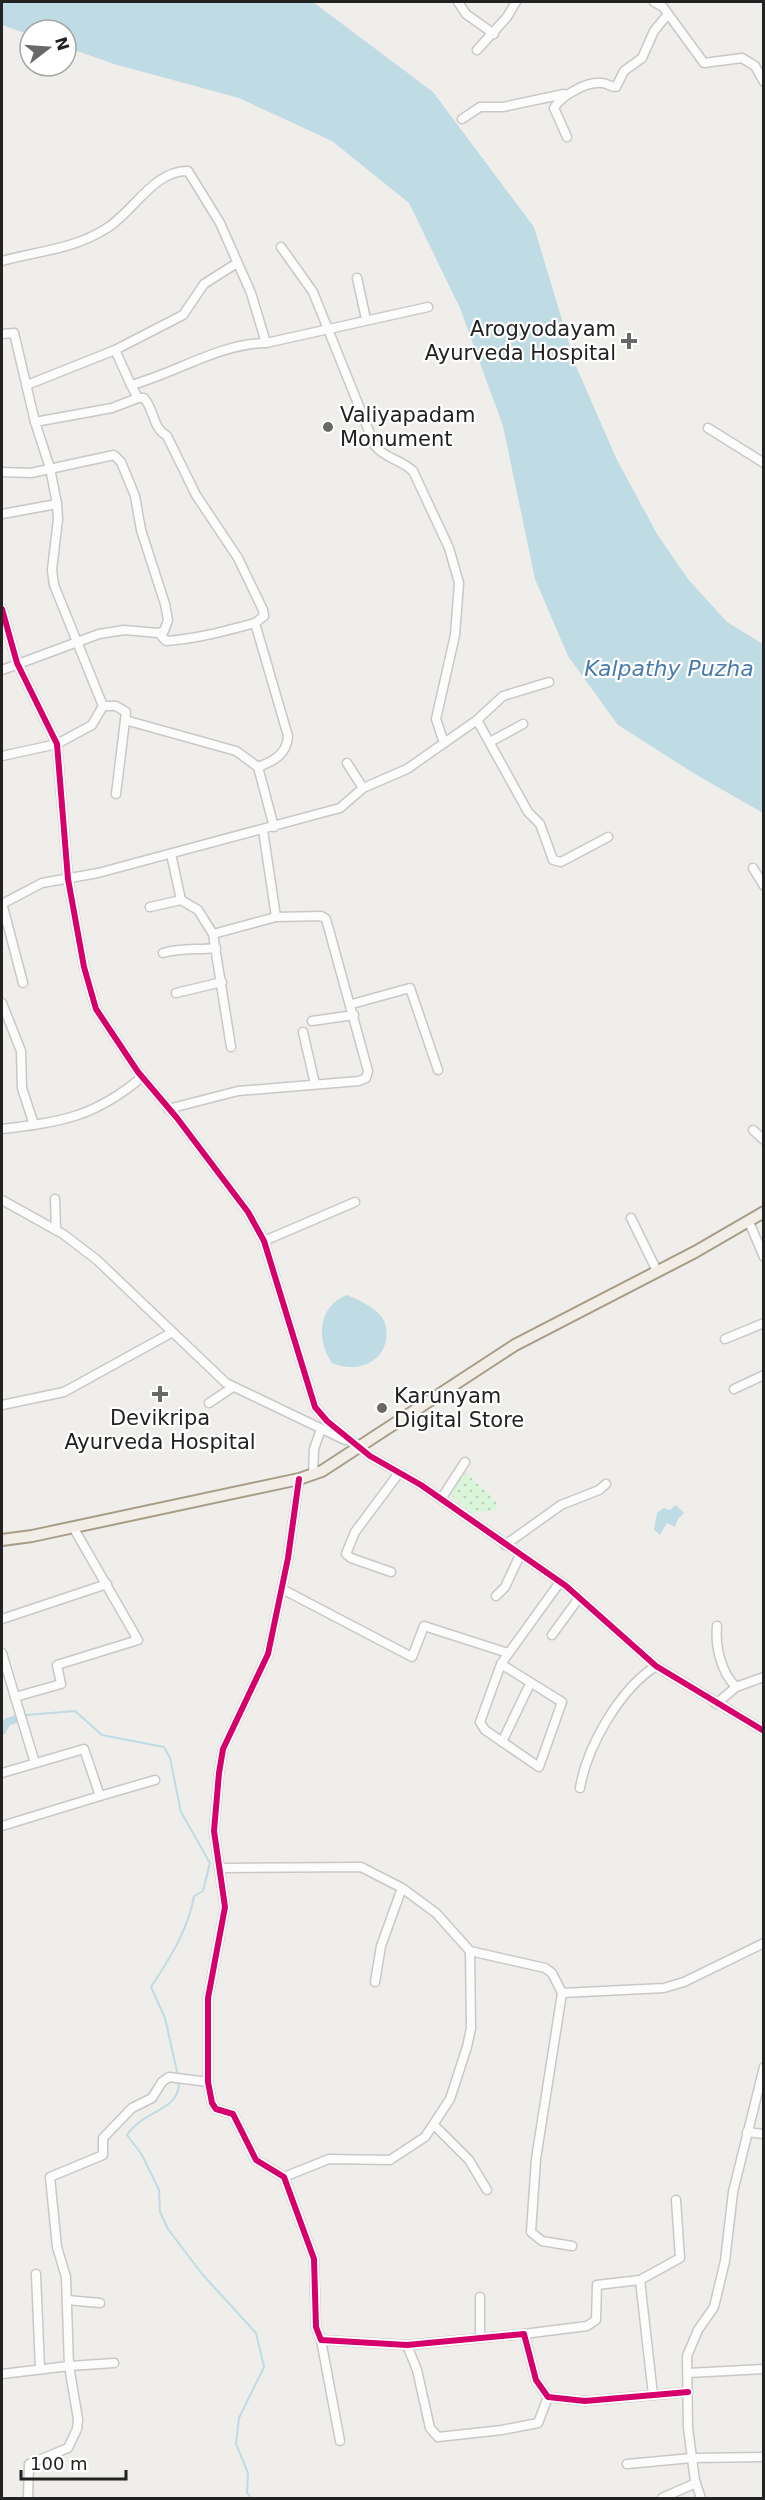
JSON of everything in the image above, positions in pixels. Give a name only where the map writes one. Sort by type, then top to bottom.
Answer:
[{"type":"main road","points":[[2,1540],[73,1527],[299,1479],[313,1474],[359,1447],[515,1345],[764,1212]]},
{"type":"street","points":[[458,2],[466,14],[494,34]]},
{"type":"street","points":[[477,51],[494,34],[516,2]]},
{"type":"street","points":[[654,2],[668,14],[705,63],[742,58],[755,66],[764,82]]},
{"type":"street","points":[[462,118],[480,106],[503,107],[555,98],[601,82],[616,87],[624,71],[642,58],[654,32],[668,14]]},
{"type":"street","points":[[567,93],[554,108],[567,137]]},
{"type":"street","points":[[2,261],[81,243],[109,227],[164,178],[179,171],[188,171],[220,223],[251,292],[266,344]]},
{"type":"street","points":[[281,247],[313,292],[375,446],[384,456],[404,462],[413,471],[456,567],[459,592],[455,635],[436,719],[444,743]]},
{"type":"street","points":[[27,385],[115,350],[183,315],[204,284],[237,263]]},
{"type":"street","points":[[357,278],[366,319]]},
{"type":"street","points":[[130,385],[189,366],[216,350],[235,345],[266,344],[366,319],[428,307]]},
{"type":"street","points":[[2,333],[14,333],[35,422],[50,468],[58,519],[52,570],[54,585],[103,706]]},
{"type":"street","points":[[115,350],[138,398]]},
{"type":"street","points":[[35,422],[112,408],[138,398],[144,398],[149,405],[159,431],[167,436],[196,495],[238,558],[264,616],[255,623],[184,640],[166,641],[159,633]]},
{"type":"street","points":[[708,428],[764,463]]},
{"type":"street","points":[[2,472],[31,473],[114,454],[121,462],[131,483],[146,550],[165,604],[168,620],[164,631],[159,633],[124,630],[76,641],[2,670]]},
{"type":"street","points":[[2,514],[57,504]]},
{"type":"street","points":[[2,609],[17,663],[57,744],[68,879],[81,956],[96,1009],[116,1043],[248,1212],[264,1241],[315,1407],[327,1421],[359,1447],[441,1499],[560,1582],[656,1666],[716,1704],[753,1722],[764,1731]]},
{"type":"street","points":[[255,623],[288,736],[288,746],[280,755],[273,762],[258,767]]},
{"type":"street","points":[[23,982],[2,903],[42,883],[68,879],[171,854],[340,808],[363,788],[407,768],[444,743],[477,720],[503,696],[549,682]]},
{"type":"street","points":[[103,706],[116,706],[126,712],[116,794]]},
{"type":"street","points":[[2,756],[57,744],[92,725],[103,706]]},
{"type":"street","points":[[125,720],[236,751],[258,767],[274,827]]},
{"type":"street","points":[[477,720],[528,812],[540,824],[553,860],[561,862],[608,837]]},
{"type":"street","points":[[489,742],[523,724]]},
{"type":"street","points":[[347,763],[363,788]]},
{"type":"street","points":[[263,830],[276,917]]},
{"type":"street","points":[[171,854],[181,900]]},
{"type":"street","points":[[753,868],[764,886]]},
{"type":"street","points":[[150,907],[181,900],[198,910],[213,934],[231,1047]]},
{"type":"street","points":[[168,1109],[238,1091],[359,1081],[366,1078],[368,1071],[352,1004],[326,919],[321,916],[276,917],[213,934]]},
{"type":"street","points":[[163,953],[180,948],[193,950],[216,948]]},
{"type":"street","points":[[176,993],[222,982]]},
{"type":"street","points":[[352,1004],[410,988],[438,1070]]},
{"type":"street","points":[[2,1003],[21,1051],[22,1088],[34,1125]]},
{"type":"street","points":[[312,1022],[354,1015]]},
{"type":"street","points":[[303,1032],[315,1084]]},
{"type":"street","points":[[2,1129],[87,1114],[118,1097],[142,1077]]},
{"type":"street","points":[[753,1130],[764,1140]]},
{"type":"street","points":[[55,1199],[56,1230]]},
{"type":"street","points":[[2,1200],[56,1230],[97,1260],[226,1383],[359,1447]]},
{"type":"street","points":[[264,1241],[355,1202]]},
{"type":"street","points":[[631,1218],[657,1271]]},
{"type":"street","points":[[749,1222],[764,1257]]},
{"type":"street","points":[[725,1339],[764,1323]]},
{"type":"street","points":[[2,1405],[64,1392],[171,1333]]},
{"type":"street","points":[[734,1389],[764,1375]]},
{"type":"street","points":[[209,1403],[233,1387]]},
{"type":"street","points":[[313,1474],[314,1449],[321,1429]]},
{"type":"street","points":[[441,1499],[465,1462]]},
{"type":"street","points":[[392,1572],[345,1554],[355,1532],[399,1473]]},
{"type":"street","points":[[299,1479],[282,1589],[268,1654],[223,1749],[214,1831],[225,1907],[208,1998],[208,2082],[212,2103],[216,2109],[233,2114],[256,2160],[284,2177],[314,2259],[316,2327],[321,2340],[340,2441]]},
{"type":"street","points":[[505,1545],[561,1504],[599,1490],[606,1484]]},
{"type":"street","points":[[15,1697],[61,1684],[57,1665],[138,1640],[73,1527]]},
{"type":"street","points":[[496,1596],[505,1587],[520,1556]]},
{"type":"street","points":[[501,1664],[562,1702],[539,1767],[484,1730],[480,1722],[501,1664],[560,1582]]},
{"type":"street","points":[[2,1618],[107,1584]]},
{"type":"street","points":[[282,1589],[412,1658],[424,1626],[508,1653]]},
{"type":"street","points":[[552,1635],[579,1598]]},
{"type":"street","points":[[717,1626],[716,1641],[726,1677],[736,1687]]},
{"type":"street","points":[[2,1653],[35,1763]]},
{"type":"street","points":[[580,1788],[583,1769],[609,1715],[646,1673],[656,1666]]},
{"type":"street","points":[[716,1704],[736,1687],[764,1677]]},
{"type":"street","points":[[502,1742],[528,1688]]},
{"type":"street","points":[[2,1773],[84,1749],[100,1796]]},
{"type":"street","points":[[2,1826],[155,1780]]},
{"type":"street","points":[[219,1868],[361,1867],[402,1888],[436,1913],[470,1951],[545,1968],[552,1973],[562,1993],[536,2159],[531,2232],[542,2241],[572,2246]]},
{"type":"street","points":[[375,1982],[381,1946],[402,1888]]},
{"type":"street","points":[[562,1993],[664,1988],[684,1982],[757,1944],[764,1943]]},
{"type":"street","points":[[284,2177],[329,2158],[390,2160],[425,2137],[450,2099],[467,2047],[471,2028],[470,1951]]},
{"type":"street","points":[[701,2499],[696,2483],[688,2428],[687,2356],[698,2330],[714,2307],[725,2261],[734,2192],[764,2067]]},
{"type":"street","points":[[28,2499],[29,2464],[68,2448],[77,2429],[69,2366],[66,2277],[57,2247],[50,2177],[103,2155],[103,2138],[132,2108],[152,2098],[162,2082],[169,2077],[208,2082]]},
{"type":"street","points":[[434,2124],[469,2160],[488,2190]]},
{"type":"street","points":[[747,2132],[764,2134]]},
{"type":"street","points":[[321,2340],[407,2345],[586,2326],[596,2320],[597,2285],[640,2280],[680,2258],[676,2200]]},
{"type":"street","points":[[36,2274],[40,2369]]},
{"type":"street","points":[[640,2280],[653,2395]]},
{"type":"street","points":[[480,2296],[480,2338]]},
{"type":"street","points":[[66,2300],[100,2303]]},
{"type":"street","points":[[524,2334],[536,2380],[548,2397],[585,2401],[688,2392]]},
{"type":"street","points":[[407,2345],[417,2370],[430,2428],[438,2437],[502,2430],[538,2423],[548,2397]]},
{"type":"street","points":[[2,2374],[114,2363]]},
{"type":"street","points":[[687,2373],[764,2369]]},
{"type":"street","points":[[627,2464],[692,2458],[764,2457]]},
{"type":"street","points":[[662,2499],[696,2483]]},
{"type":"green space","points":[[466,1473],[496,1501],[497,1510],[471,1513],[449,1493],[458,1478]]},
{"type":"water","name":"Kalpathy Puzha","points":[[2,2],[313,2],[433,92],[534,227],[576,366],[616,458],[657,534],[688,579],[727,622],[763,644],[763,813],[695,774],[618,725],[568,656],[535,579],[503,426],[460,308],[409,203],[332,141],[239,98],[114,64],[78,51],[78,18],[18,18],[18,31],[2,25]]},
{"type":"water","points":[[347,1295],[376,1311],[386,1327],[383,1348],[371,1362],[362,1366],[342,1366],[332,1363],[324,1344],[322,1334],[325,1315],[337,1300]]},
{"type":"water","points":[[676,1505],[684,1513],[678,1519],[675,1527],[667,1523],[660,1535],[654,1530],[657,1513],[663,1508],[670,1510]]},
{"type":"waterway","points":[[26,1715],[75,1711],[102,1735],[164,1747],[170,1758],[181,1812],[210,1863],[203,1891],[194,1896],[183,1932],[151,1987],[165,2018],[178,2076]]},
{"type":"waterway","points":[[2,1731],[7,1722],[16,1719]]},
{"type":"waterway","points":[[179,2081],[174,2099],[134,2126],[127,2135],[142,2155],[159,2190],[160,2212],[168,2229],[202,2274],[256,2333],[264,2367],[239,2418],[236,2444],[248,2473],[247,2493],[251,2498]]},
{"type":"cycle path","points":[[2,609],[17,663],[57,744],[68,879],[84,967],[96,1009],[138,1072],[177,1118],[248,1212],[264,1241],[315,1407],[327,1421],[370,1456],[421,1485],[566,1586],[656,1666],[764,1731]]},
{"type":"cycle path","points":[[299,1479],[288,1558],[268,1654],[223,1749],[219,1773],[214,1831],[225,1907],[208,1998],[208,2082],[212,2103],[216,2109],[233,2114],[256,2160],[284,2177],[314,2259],[316,2327],[321,2340],[407,2345],[524,2334],[536,2380],[548,2397],[585,2401],[688,2392]]},
{"type":"place","name":"Arogyodayam Ayurveda Hospital","points":[[629,341]]},
{"type":"place","name":"Valiyapadam Monument","points":[[328,427]]},
{"type":"place","name":"Devikripa Ayurveda Hospital","points":[[160,1394]]},
{"type":"place","name":"Karunyam Digital Store","points":[[382,1408]]}]
